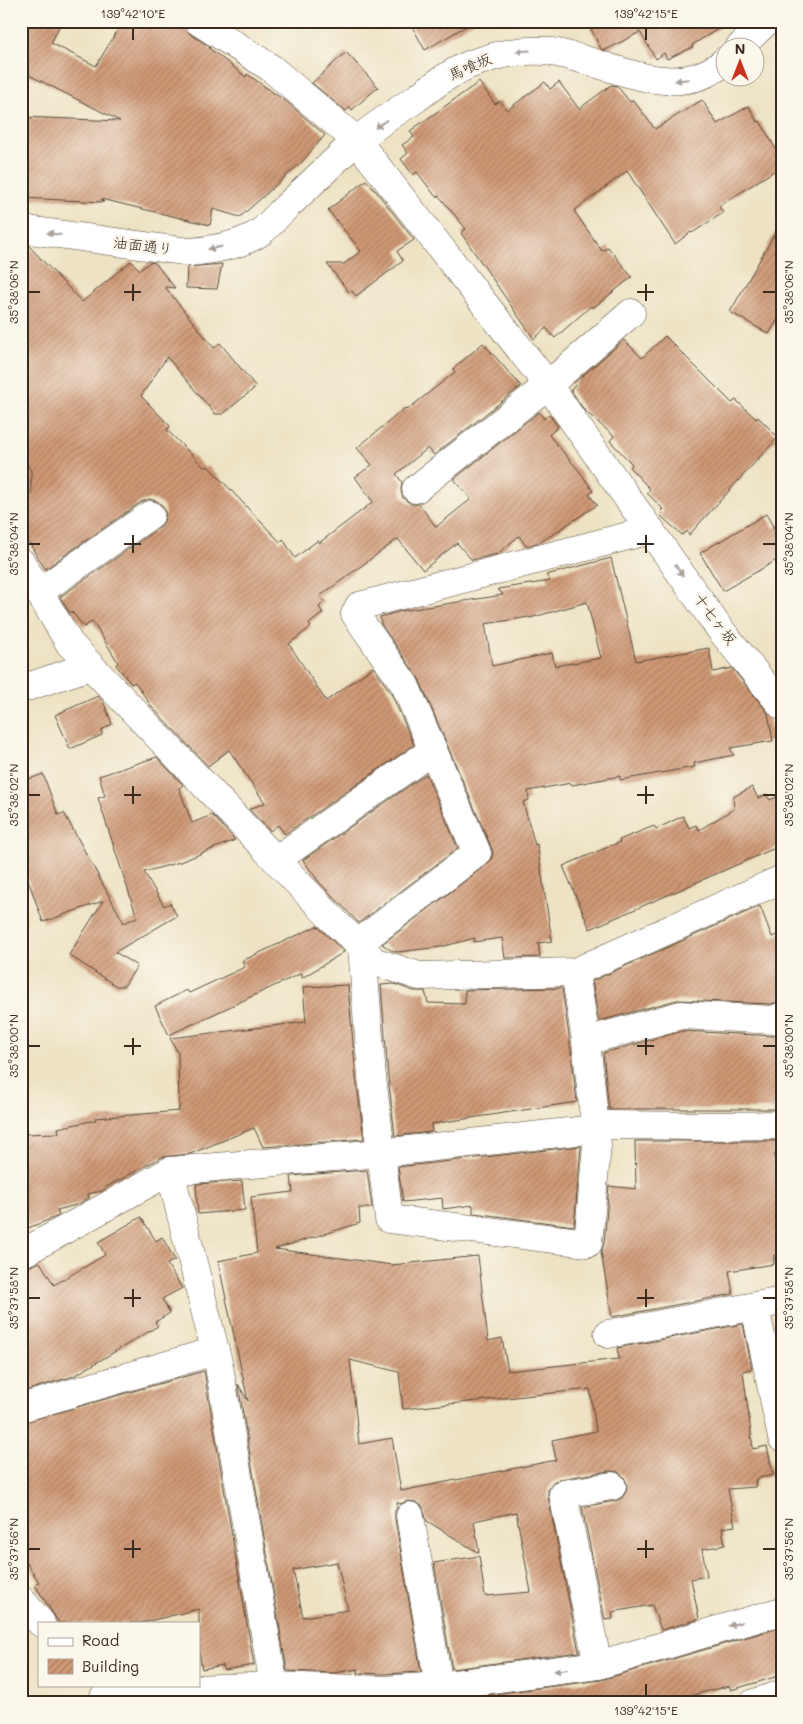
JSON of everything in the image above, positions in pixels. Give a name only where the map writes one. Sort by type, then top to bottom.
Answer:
[{"type":"street","name":"十七ヶ坂","points":[[198,21],[270,68],[357,141],[548,385],[719,628],[782,706]]},
{"type":"street","points":[[749,38],[767,21]]},
{"type":"street","name":"馬喰坂","points":[[261,231],[357,141],[454,72],[506,52],[525,50],[546,51],[656,80],[679,81],[692,78],[716,67]]},
{"type":"street","name":"油面通り","points":[[21,229],[190,252],[218,249],[261,231]]},
{"type":"street","points":[[416,489],[548,385],[631,313]]},
{"type":"street","points":[[39,592],[150,515]]},
{"type":"street","points":[[575,972],[586,1041],[597,1145],[588,1243],[389,1219],[372,1077],[362,947],[365,938],[477,852],[405,685],[356,614],[359,606],[651,530]]},
{"type":"street","points":[[21,562],[70,644],[276,860],[362,947],[373,961],[419,976],[575,972],[782,879]]},
{"type":"street","points":[[21,689],[90,666]]},
{"type":"street","points":[[276,860],[433,750]]},
{"type":"street","points":[[586,1041],[681,1015],[774,1020],[782,1016]]},
{"type":"street","points":[[21,1254],[170,1172],[381,1153],[595,1129],[608,1125],[782,1125]]},
{"type":"street","points":[[170,1172],[215,1351],[274,1686]]},
{"type":"street","points":[[608,1334],[782,1301]]},
{"type":"street","points":[[756,1307],[780,1423]]},
{"type":"street","points":[[21,1408],[215,1351]]},
{"type":"street","points":[[598,1665],[563,1494],[612,1486]]},
{"type":"street","points":[[410,1516],[439,1686]]},
{"type":"street","points":[[21,1600],[39,1622]]},
{"type":"street","points":[[101,1695],[274,1686],[384,1690],[439,1686],[598,1665],[782,1611]]},
{"type":"street","points":[[754,1703],[782,1694]]},
{"type":"building","points":[[21,21],[62,21],[51,43],[96,66],[123,21],[180,21],[190,34],[210,47],[246,77],[247,74],[288,103],[325,135],[301,163],[240,217],[213,209],[210,225],[101,199],[104,202],[21,198],[22,117],[120,121],[21,71]]},
{"type":"building","points":[[409,21],[475,21],[425,50]]},
{"type":"building","points":[[587,21],[731,21],[692,45],[693,47],[667,59],[664,53],[656,59],[640,32],[606,50],[601,49]]},
{"type":"building","points":[[346,52],[378,87],[352,110],[350,107],[346,111],[312,83]]},
{"type":"building","points":[[479,82],[495,104],[500,101],[507,110],[545,82],[550,89],[559,82],[579,109],[611,85],[617,86],[630,102],[633,100],[655,129],[702,100],[717,124],[749,106],[757,122],[760,121],[782,160],[782,166],[719,206],[723,213],[675,244],[627,171],[574,211],[602,251],[608,247],[632,277],[593,308],[591,306],[555,338],[546,328],[534,339],[461,233],[466,229],[439,196],[436,197],[417,172],[413,175],[401,159],[408,153],[402,145],[414,137],[410,131]]},
{"type":"building","points":[[366,180],[414,240],[397,251],[403,261],[356,296],[352,291],[349,292],[327,264],[344,264],[361,251],[328,210]]},
{"type":"building","points":[[782,221],[782,313],[769,334],[730,312]]},
{"type":"building","points":[[21,245],[29,246],[82,302],[131,261],[140,270],[150,262],[155,263],[175,288],[165,287],[214,348],[220,343],[256,387],[223,414],[215,414],[167,357],[141,396],[170,426],[167,430],[205,468],[208,466],[280,542],[283,539],[295,558],[318,540],[319,543],[373,502],[355,477],[372,465],[357,448],[405,408],[407,410],[455,372],[453,369],[483,343],[521,386],[434,455],[428,448],[396,474],[402,482],[401,491],[403,498],[411,504],[419,504],[436,527],[471,499],[454,479],[539,412],[544,419],[549,414],[558,427],[549,435],[580,472],[593,491],[589,494],[597,505],[541,542],[526,546],[519,536],[497,554],[472,560],[457,543],[423,570],[398,539],[320,596],[324,602],[319,607],[323,613],[309,624],[311,627],[289,644],[326,701],[373,667],[391,693],[414,745],[285,834],[278,825],[270,831],[249,809],[265,803],[229,750],[208,766],[152,707],[135,682],[131,684],[116,665],[118,662],[92,621],[84,627],[72,612],[69,612],[60,597],[159,528],[164,522],[166,514],[163,506],[157,501],[149,499],[141,502],[45,569],[21,529],[21,501],[31,495],[31,471],[21,455]]},
{"type":"building","points":[[222,264],[217,289],[186,288],[187,267]]},
{"type":"building","points":[[665,336],[732,403],[736,400],[756,419],[758,417],[778,437],[689,535],[687,531],[682,535],[661,516],[663,512],[661,510],[663,509],[647,493],[650,489],[630,468],[632,464],[610,441],[614,436],[584,410],[571,390],[575,385],[574,383],[624,340],[642,358]]},
{"type":"building","points":[[766,514],[774,528],[782,523],[782,557],[723,591],[700,553]]},
{"type":"building","points":[[611,558],[636,661],[709,648],[713,672],[732,668],[768,713],[773,741],[730,748],[734,755],[694,763],[695,767],[620,780],[620,776],[528,791],[529,800],[523,802],[535,845],[537,844],[552,941],[538,943],[540,957],[505,958],[502,938],[474,942],[475,938],[441,947],[397,952],[391,950],[382,944],[486,865],[491,860],[493,853],[419,679],[381,624],[380,617],[401,611],[503,595],[498,589],[550,581],[546,575]],"holes":[[[587,602],[601,658],[555,666],[552,653],[492,666],[485,624],[530,618]]]},
{"type":"building","points":[[98,696],[104,703],[112,724],[102,730],[102,735],[70,749],[55,715]]},
{"type":"building","points":[[157,757],[183,785],[179,788],[192,823],[212,815],[235,840],[180,862],[144,872],[164,906],[170,903],[177,916],[115,952],[137,966],[124,986],[116,986],[69,955],[103,901],[43,922],[21,860],[21,782],[43,774],[58,815],[64,813],[124,923],[137,917],[98,798],[105,796],[99,776]]},
{"type":"building","points":[[426,774],[458,848],[359,923],[319,882],[303,860]]},
{"type":"building","points":[[752,787],[758,798],[766,795],[770,800],[782,794],[782,845],[590,929],[563,866],[620,842],[619,840],[654,826],[656,829],[683,816],[689,828],[696,825],[699,830],[734,809],[733,797]]},
{"type":"building","points":[[760,906],[772,937],[782,933],[782,1001],[771,1004],[677,1000],[599,1021],[592,981]]},
{"type":"building","points":[[317,926],[344,952],[302,978],[302,973],[169,1035],[155,1006],[187,990],[189,993],[245,967],[242,961]]},
{"type":"building","points":[[394,984],[414,991],[425,991],[428,1003],[465,1004],[465,990],[562,988],[577,1102],[431,1124],[432,1132],[395,1136],[381,985]]},
{"type":"building","points":[[348,985],[356,1078],[364,1139],[263,1147],[254,1128],[190,1154],[162,1157],[106,1187],[102,1191],[88,1194],[89,1198],[76,1205],[57,1210],[59,1215],[56,1217],[28,1228],[21,1210],[21,1134],[59,1133],[58,1128],[96,1120],[95,1118],[179,1111],[178,1053],[170,1038],[306,1022],[303,987]]},
{"type":"building","points":[[683,1031],[773,1036],[782,1034],[782,1109],[609,1109],[603,1053]]},
{"type":"building","points":[[635,1141],[782,1141],[782,1159],[775,1154],[778,1189],[776,1189],[782,1222],[782,1253],[774,1255],[774,1264],[729,1271],[733,1294],[612,1317],[601,1252],[604,1244],[609,1186],[636,1189]]},
{"type":"building","points":[[581,1146],[574,1226],[473,1213],[473,1205],[443,1209],[442,1198],[403,1202],[398,1167]]},
{"type":"building","points":[[367,1170],[372,1208],[359,1208],[360,1223],[275,1249],[392,1265],[478,1256],[488,1341],[502,1338],[508,1371],[619,1359],[617,1348],[743,1324],[752,1369],[743,1371],[753,1449],[767,1446],[773,1475],[756,1479],[755,1487],[728,1489],[735,1526],[722,1528],[725,1545],[702,1549],[707,1576],[691,1579],[699,1619],[661,1630],[652,1605],[612,1612],[613,1619],[605,1620],[582,1507],[622,1498],[626,1492],[627,1484],[624,1477],[618,1472],[609,1471],[560,1479],[553,1482],[548,1489],[579,1652],[452,1669],[434,1563],[479,1556],[485,1596],[531,1592],[516,1512],[474,1521],[479,1553],[427,1521],[422,1506],[416,1502],[408,1501],[400,1504],[397,1502],[395,1519],[421,1672],[358,1673],[358,1669],[334,1673],[287,1671],[238,1384],[248,1401],[218,1261],[257,1253],[251,1197],[293,1192],[291,1176]],"holes":[[[350,1360],[399,1372],[403,1409],[590,1389],[596,1431],[552,1440],[556,1460],[401,1491],[392,1438],[359,1444]],[[337,1562],[348,1610],[303,1617],[293,1570]]]},
{"type":"building","points":[[242,1181],[245,1210],[198,1214],[196,1184]]},
{"type":"building","points":[[141,1217],[156,1241],[162,1237],[175,1260],[167,1264],[182,1288],[162,1299],[170,1313],[155,1322],[158,1326],[74,1376],[21,1392],[21,1270],[40,1262],[54,1285],[105,1255],[98,1242]]},
{"type":"building","points":[[782,1333],[782,1359],[776,1334]]},
{"type":"building","points":[[204,1371],[254,1665],[224,1670],[223,1665],[202,1669],[199,1609],[145,1622],[58,1622],[35,1585],[39,1582],[21,1554],[21,1423]]},
{"type":"building","points":[[782,1627],[782,1675],[731,1690],[729,1686],[667,1703],[424,1703],[601,1680]]}]
